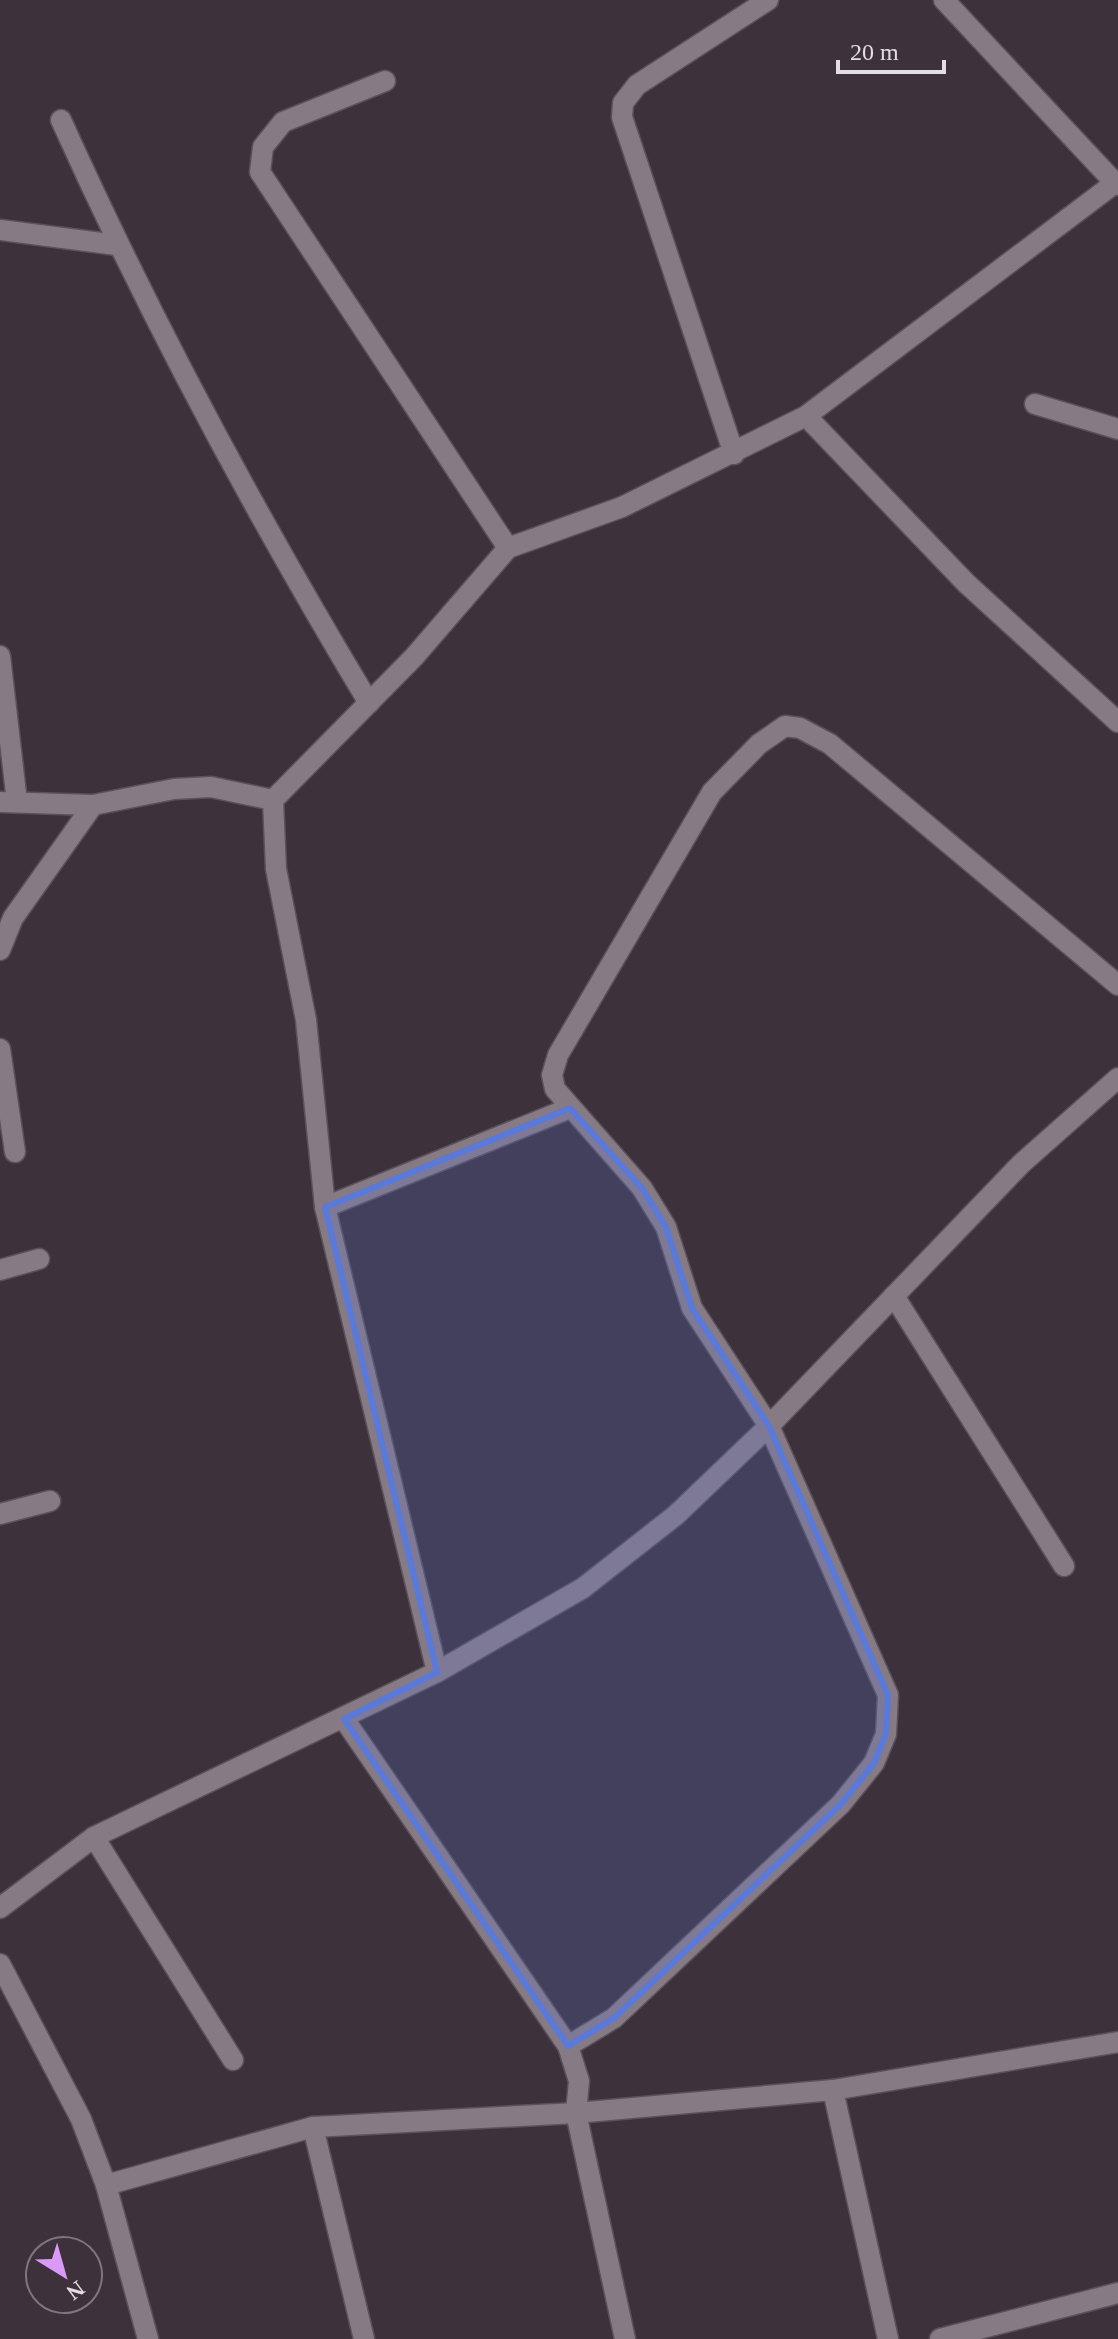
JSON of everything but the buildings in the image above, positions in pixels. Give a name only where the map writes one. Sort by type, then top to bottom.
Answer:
[{"type":"street","points":[[734,454],[622,117],[623,103],[637,85],[768,0]]},
{"type":"street","points":[[437,1672],[325,1207],[306,1020],[276,869],[273,800],[369,703],[508,548],[622,507],[806,416],[1117,184],[944,0]]},
{"type":"street","points":[[385,81],[283,122],[263,147],[260,172],[508,548]]},
{"type":"street","points":[[61,120],[117,245],[298,584],[369,703]]},
{"type":"street","points":[[0,230],[117,245]]},
{"type":"street","points":[[1035,404],[1118,429]]},
{"type":"street","points":[[806,416],[966,583],[1118,722]]},
{"type":"street","points":[[0,656],[8,802],[93,805],[174,789],[211,787],[273,800]]},
{"type":"street","points":[[568,2046],[614,2018],[841,1804],[874,1763],[886,1734],[888,1695],[769,1426],[692,1308],[666,1227],[650,1201],[555,1089],[552,1075],[558,1055],[712,792],[759,744],[785,726],[800,728],[830,744],[1118,985]]},
{"type":"street","points":[[0,950],[13,918],[93,805]]},
{"type":"street","points":[[0,1049],[15,1152]]},
{"type":"street","points":[[0,1908],[94,1837],[437,1672],[583,1588],[676,1515],[769,1426],[1021,1164],[1118,1078]]},
{"type":"street","points":[[325,1207],[570,1108]]},
{"type":"street","points":[[0,1270],[39,1259]]},
{"type":"street","points":[[894,1296],[1064,1566]]},
{"type":"street","points":[[0,1514],[50,1501]]},
{"type":"street","points":[[344,1719],[568,2046],[579,2081],[576,2113],[625,2339]]},
{"type":"street","points":[[94,1837],[233,2060]]},
{"type":"street","points":[[0,1964],[81,2119],[106,2185],[148,2339]]},
{"type":"street","points":[[106,2185],[313,2127],[576,2113],[833,2090],[1118,2042]]},
{"type":"street","points":[[833,2090],[888,2339]]},
{"type":"street","points":[[313,2127],[364,2339]]},
{"type":"street","points":[[940,2339],[1118,2293]]},
{"type":"highlighted area","points":[[570,1108],[642,1188],[666,1227],[692,1308],[769,1426],[888,1695],[886,1734],[874,1763],[841,1804],[614,2018],[568,2046],[344,1719],[437,1672],[325,1207]]}]
